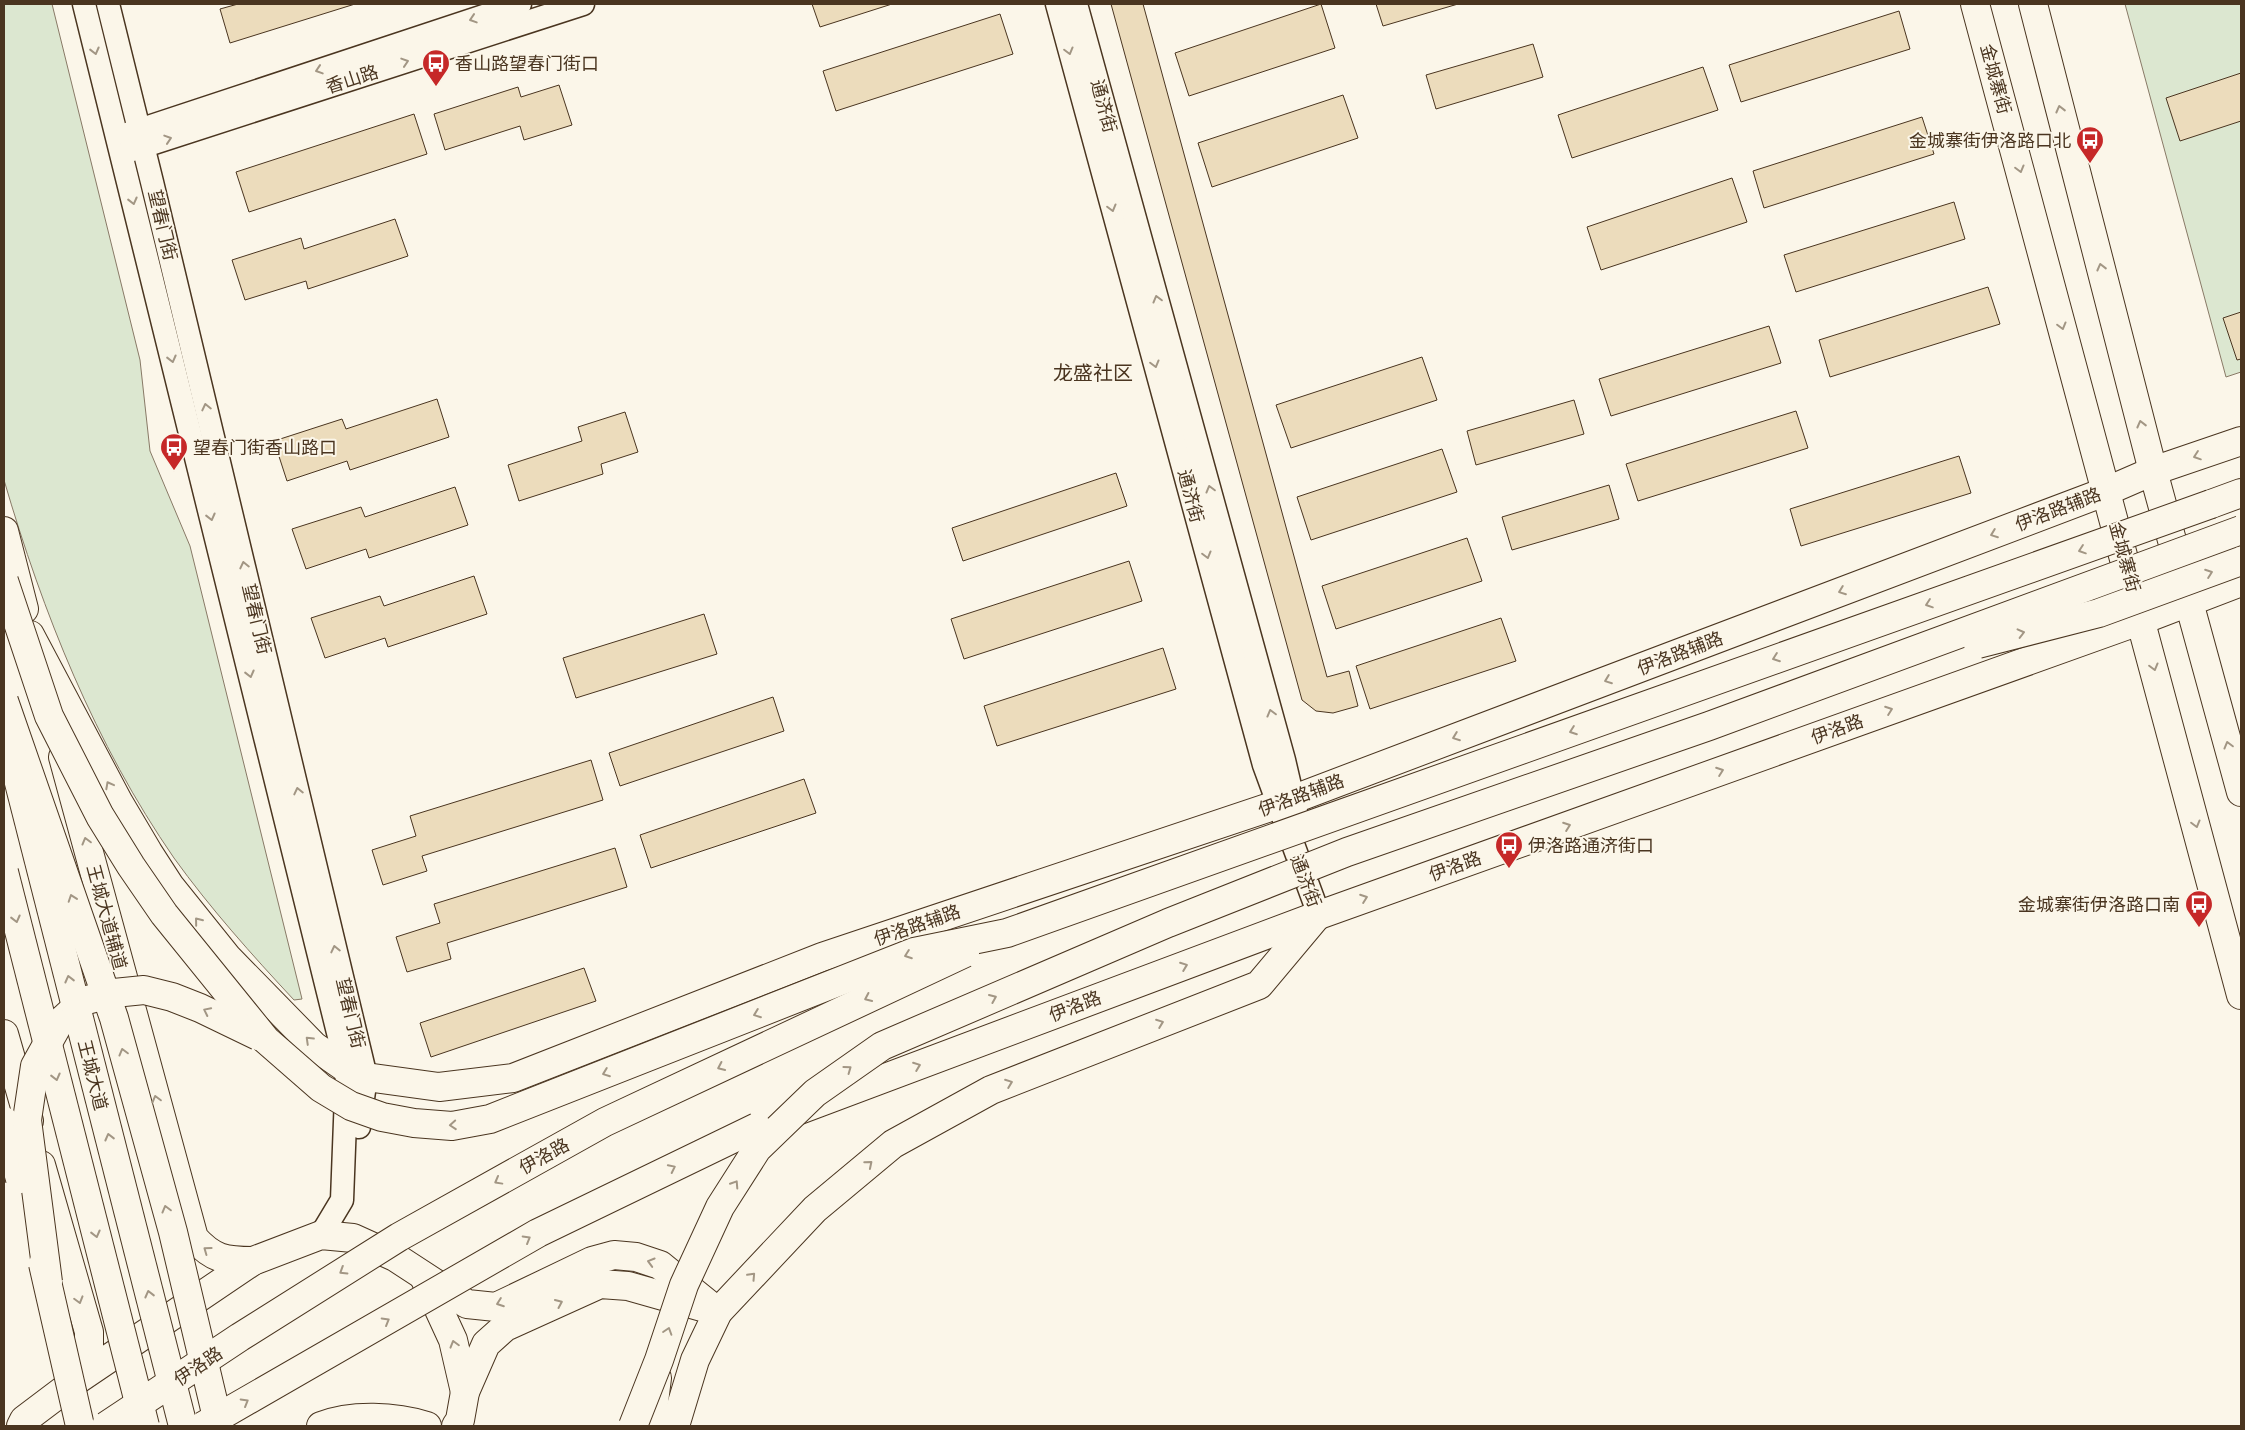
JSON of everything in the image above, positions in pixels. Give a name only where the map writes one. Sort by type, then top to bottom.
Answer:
[{"type":"main road","name":"金城寨街","points":[[1975,4],[2142,620],[2241,995]]},
{"type":"main road","points":[[2033,4],[2153,471],[2241,792]]},
{"type":"main road","name":"伊洛路辅路","points":[[357,1073],[439,1087],[513,1078],[822,957],[1286,801],[2107,491],[2153,471],[2241,441]]},
{"type":"main road","points":[[4,581],[49,716],[100,816],[164,914],[266,1040],[321,1088],[351,1106],[382,1117],[452,1126],[490,1119],[914,952],[1007,933],[2241,493]]},
{"type":"main road","points":[[633,1426],[659,1360],[684,1285],[720,1207],[758,1150],[815,1093],[882,1046],[1168,922],[1347,852],[1709,726],[2241,530]]},
{"type":"main road","name":"王城大道辅道","points":[[4,531],[30,635],[194,1238],[207,1253],[230,1261],[253,1261]]},
{"type":"main road","points":[[1838,679],[2099,613],[2241,561]]},
{"type":"main road","name":"伊洛路","points":[[203,1426],[538,1233],[757,1127],[1318,915],[2142,620],[2189,600],[2241,582]]},
{"type":"main road","points":[[30,635],[119,804],[170,886],[227,957],[314,1046],[357,1073]]},
{"type":"main road","points":[[4,701],[114,1018],[173,1232],[219,1426]]},
{"type":"main road","name":"王城大道","points":[[4,724],[183,1426]]},
{"type":"main road","name":"王城大道","points":[[4,872],[145,1426]]},
{"type":"main road","points":[[668,1424],[718,1312],[815,1209],[893,1144],[991,1090],[1259,985],[1318,915]]},
{"type":"main road","name":"伊洛路","points":[[106,1426],[240,1337],[399,1237],[605,1122],[1007,933]]},
{"type":"main road","points":[[48,1282],[27,1120],[35,1066],[59,1023],[83,1001],[114,993],[144,990],[172,997],[200,1008],[266,1040]]},
{"type":"main road","points":[[4,1034],[89,1332],[89,1354],[77,1380]]},
{"type":"main road","points":[[4,1120],[48,1282],[80,1423]]},
{"type":"main road","points":[[20,1424],[77,1380],[253,1261],[321,1235],[353,1238],[395,1257],[467,1304],[496,1307],[592,1261],[614,1255],[636,1257],[660,1265],[718,1312]]},
{"type":"main road","points":[[424,1277],[454,1340],[465,1392]]},
{"type":"main road","points":[[456,1426],[460,1420],[465,1392],[486,1344],[505,1327],[600,1284],[628,1286],[718,1312]]},
{"type":"main road","points":[[659,1360],[668,1424]]},
{"type":"main road","points":[[321,1426],[369,1418],[406,1419],[427,1426]]},
{"type":"street","name":"望春门街","points":[[84,4],[357,1073]]},
{"type":"street","name":"望春门街","points":[[108,4],[142,139],[357,1073],[349,1209],[353,1238]]},
{"type":"street","name":"香山路","points":[[142,139],[520,4]]},
{"type":"street","name":"香山路","points":[[119,145],[583,4]]},
{"type":"street","name":"通济街","points":[[1056,4],[1264,765],[1286,801]]},
{"type":"street","name":"通济街","points":[[1076,4],[1286,801],[1318,915]]},
{"type":"street","points":[[321,1235],[342,1200],[357,1073]]},
{"type":"green space","points":[[4,4],[52,4],[140,360],[150,451],[190,546],[302,999],[294,1000],[202,895],[174,858],[120,770],[74,676],[54,628],[19,530],[4,480]]},
{"type":"green space","points":[[2125,4],[2241,4],[2241,372],[2226,377]]},
{"type":"building","points":[[238,4],[355,4],[230,43],[220,9]]},
{"type":"building","points":[[812,4],[892,4],[820,27]]},
{"type":"building","points":[[1111,4],[1143,4],[1327,677],[1349,671],[1358,706],[1333,713],[1316,711],[1302,700]]},
{"type":"building","points":[[1321,4],[1335,48],[1189,96],[1175,53]]},
{"type":"building","points":[[1376,4],[1458,4],[1383,26]]},
{"type":"building","points":[[1899,11],[1910,49],[1741,102],[1729,65]]},
{"type":"building","points":[[1000,14],[1013,54],[836,111],[823,71]]},
{"type":"building","points":[[1533,44],[1543,77],[1436,109],[1426,75]]},
{"type":"building","points":[[1703,67],[1718,110],[1572,158],[1558,115]]},
{"type":"building","points":[[2241,73],[2241,121],[2180,141],[2166,98]]},
{"type":"building","points":[[559,85],[572,125],[524,140],[520,126],[445,150],[434,114],[518,87],[521,97]]},
{"type":"building","points":[[1343,95],[1358,138],[1212,187],[1198,143]]},
{"type":"building","points":[[414,114],[427,154],[249,212],[236,172]]},
{"type":"building","points":[[1922,117],[1934,154],[1764,208],[1753,171]]},
{"type":"building","points":[[1732,178],[1747,222],[1601,270],[1587,227]]},
{"type":"building","points":[[1954,202],[1965,239],[1796,292],[1784,255]]},
{"type":"building","points":[[395,219],[408,256],[308,289],[306,281],[245,300],[232,260],[301,238],[304,249]]},
{"type":"building","points":[[1988,287],[2000,324],[1830,377],[1819,340]]},
{"type":"building","points":[[2241,312],[2241,359],[2237,360],[2223,318]]},
{"type":"building","points":[[1769,326],[1781,363],[1611,416],[1599,379]]},
{"type":"building","points":[[1422,357],[1437,400],[1291,448],[1276,405]]},
{"type":"building","points":[[437,399],[449,437],[350,470],[347,461],[287,481],[274,441],[342,419],[346,429]]},
{"type":"building","points":[[1574,400],[1584,434],[1476,465],[1467,431]]},
{"type":"building","points":[[1796,411],[1808,448],[1638,501],[1626,464]]},
{"type":"building","points":[[625,412],[638,452],[601,464],[603,474],[519,501],[508,465],[582,441],[578,427]]},
{"type":"building","points":[[1442,449],[1457,492],[1311,540],[1297,497]]},
{"type":"building","points":[[1959,456],[1971,493],[1801,546],[1790,509]]},
{"type":"building","points":[[1116,473],[1127,506],[963,561],[952,528]]},
{"type":"building","points":[[1609,485],[1619,519],[1512,550],[1502,517]]},
{"type":"building","points":[[455,487],[468,525],[369,558],[366,549],[306,569],[292,529],[361,507],[365,517]]},
{"type":"building","points":[[1467,538],[1482,581],[1336,629],[1322,586]]},
{"type":"building","points":[[1129,561],[1142,601],[964,659],[951,619]]},
{"type":"building","points":[[474,576],[487,614],[388,647],[385,638],[325,658],[311,618],[380,596],[384,606]]},
{"type":"building","points":[[704,614],[717,654],[576,698],[563,658]]},
{"type":"building","points":[[1501,618],[1516,661],[1370,709],[1356,666]]},
{"type":"building","points":[[1163,648],[1176,689],[997,746],[984,706]]},
{"type":"building","points":[[773,697],[784,731],[620,786],[609,753]]},
{"type":"building","points":[[591,760],[603,800],[422,856],[427,871],[383,885],[372,850],[416,836],[410,816]]},
{"type":"building","points":[[804,779],[816,813],[651,868],[640,835]]},
{"type":"building","points":[[615,848],[627,887],[447,943],[451,959],[407,972],[396,937],[440,923],[434,904]]},
{"type":"building","points":[[584,968],[596,1001],[431,1057],[420,1023]]},
{"type":"place","name":"香山路望春门街口","points":[[436,87]]},
{"type":"place","name":"金城寨街伊洛路口北","points":[[2090,164]]},
{"type":"place","name":"望春门街香山路口","points":[[174,471]]},
{"type":"place","name":"伊洛路通济街口","points":[[1509,869]]},
{"type":"place","name":"金城寨街伊洛路口南","points":[[2199,928]]},
{"type":"district","name":"龙盛社区","points":[[1093,373]]}]
